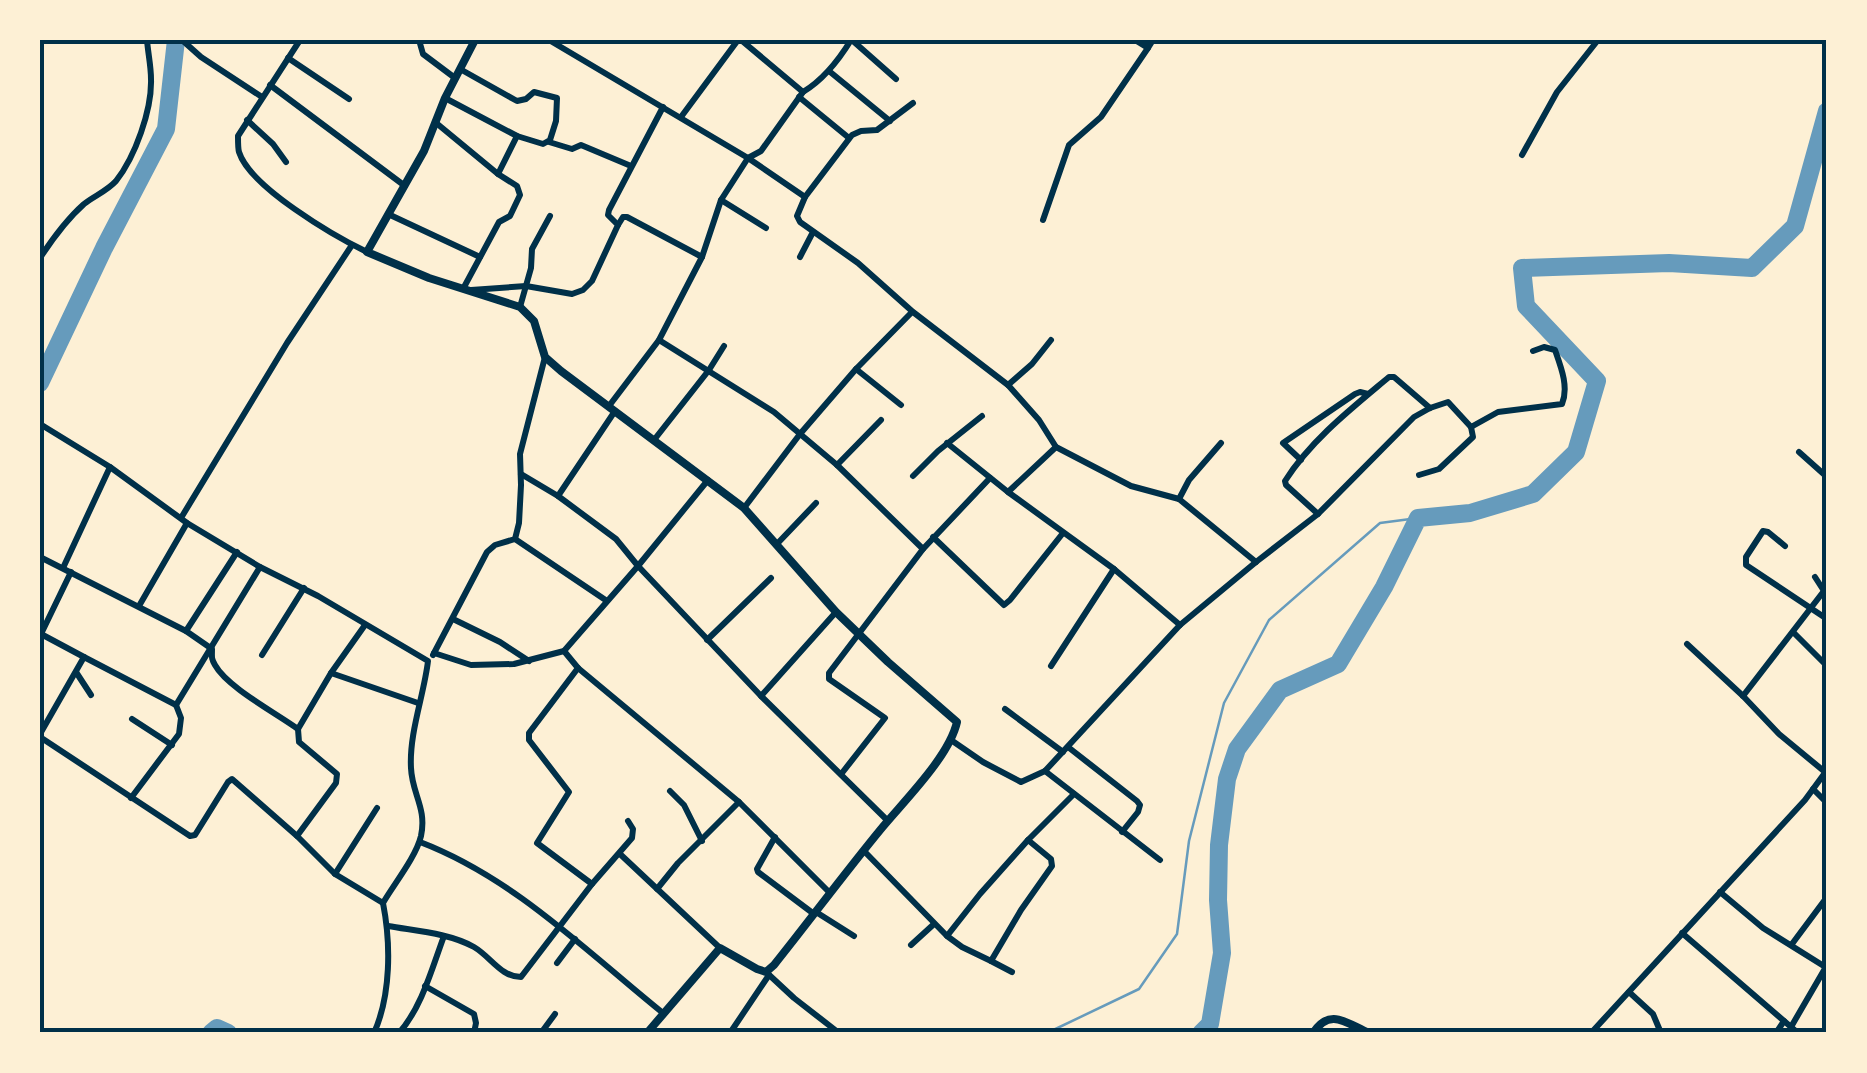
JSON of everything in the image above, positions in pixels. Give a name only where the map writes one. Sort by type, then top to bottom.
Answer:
[{"type":"street","points":[[40,258],[65,223],[114,184],[127,162],[144,123],[150,97],[147,40]]},
{"type":"street","points":[[182,40],[262,97]]},
{"type":"street","points":[[300,40],[238,136],[238,151],[258,178],[285,203],[352,245],[392,264],[520,307],[534,321],[545,357],[520,454],[522,474],[515,539]]},
{"type":"street","points":[[420,40],[423,54],[517,100],[526,99],[532,92],[557,98],[549,142]]},
{"type":"street","points":[[367,252],[424,151],[445,98],[475,40]]},
{"type":"street","points":[[550,40],[748,158],[804,197]]},
{"type":"street","points":[[681,117],[740,40],[849,138]]},
{"type":"street","points":[[558,496],[659,340],[702,258],[721,200],[748,158],[761,151],[801,94],[816,84],[852,40],[896,79]]},
{"type":"street","points":[[1043,220],[1069,145],[1101,117],[1150,44],[1135,40]]},
{"type":"street","points":[[1522,155],[1557,92],[1598,40]]},
{"type":"street","points":[[288,58],[349,99]]},
{"type":"street","points":[[828,70],[890,121]]},
{"type":"street","points":[[270,85],[405,186]]},
{"type":"street","points":[[445,98],[518,136],[572,149],[581,146],[631,166]]},
{"type":"street","points":[[912,103],[877,130],[856,132],[849,138],[804,197],[797,216],[800,222],[858,263],[912,312],[1008,385],[1039,420],[1056,447],[1131,486],[1180,499],[1256,562]]},
{"type":"street","points":[[618,224],[608,216],[609,210],[663,107]]},
{"type":"street","points":[[247,120],[286,162]]},
{"type":"street","points":[[435,122],[517,186],[520,195],[510,216],[499,222],[466,290]]},
{"type":"street","points":[[498,174],[518,136]]},
{"type":"street","points":[[721,200],[766,228]]},
{"type":"street","points":[[388,214],[480,257]]},
{"type":"street","points":[[520,307],[532,268],[532,250],[550,216]]},
{"type":"street","points":[[466,290],[525,288],[572,294],[583,290],[592,281],[623,217],[702,258]]},
{"type":"street","points":[[800,258],[813,232]]},
{"type":"street","points":[[139,606],[287,343],[352,245]]},
{"type":"street","points":[[744,508],[800,434],[912,312]]},
{"type":"street","points":[[659,340],[774,412],[837,465],[923,549]]},
{"type":"street","points":[[1008,385],[1051,340]]},
{"type":"street","points":[[654,440],[724,346]]},
{"type":"street","points":[[1471,426],[1498,412],[1562,404],[1566,394],[1555,350],[1544,347],[1533,351]]},
{"type":"street","points":[[545,357],[744,508],[836,612],[958,722],[951,740],[912,794],[767,974],[730,1033]]},
{"type":"street","points":[[856,369],[901,406]]},
{"type":"street","points":[[1318,514],[1286,485],[1286,478],[1336,423],[1389,376],[1430,408]]},
{"type":"street","points":[[1301,460],[1283,443],[1355,394],[1369,394]]},
{"type":"street","points":[[951,740],[1021,782],[1046,771],[1180,626],[1318,514],[1414,417],[1448,402],[1471,426],[1473,436],[1440,469],[1419,475]]},
{"type":"street","points":[[913,476],[982,416]]},
{"type":"street","points":[[837,465],[881,420]]},
{"type":"street","points":[[40,424],[110,467],[184,520],[260,567],[425,658],[428,664]]},
{"type":"street","points":[[947,443],[1114,568],[1180,626]]},
{"type":"street","points":[[1180,499],[1188,480],[1221,443]]},
{"type":"street","points":[[1008,492],[1056,447]]},
{"type":"street","points":[[1799,452],[1827,476]]},
{"type":"street","points":[[110,467],[40,635],[176,704],[181,718],[179,734],[131,798]]},
{"type":"street","points":[[522,474],[616,540],[761,696],[888,821]]},
{"type":"street","points":[[842,773],[885,718],[828,676],[923,549],[990,478]]},
{"type":"street","points":[[434,653],[471,665],[514,664],[564,651],[708,480]]},
{"type":"street","points":[[776,545],[816,504]]},
{"type":"street","points":[[1785,546],[1763,531],[1745,563],[1827,619]]},
{"type":"street","points":[[933,537],[1004,604],[1063,533]]},
{"type":"street","points":[[515,539],[607,601]]},
{"type":"street","points":[[374,1033],[383,1013],[388,926],[383,903],[420,842],[424,814],[410,768],[418,702],[428,664],[487,552],[515,539]]},
{"type":"street","points":[[186,631],[237,552]]},
{"type":"street","points":[[40,557],[186,631],[212,649],[215,666],[232,683],[298,729]]},
{"type":"street","points":[[176,704],[260,567]]},
{"type":"street","points":[[1051,666],[1114,568]]},
{"type":"street","points":[[1743,696],[1826,589],[1815,577]]},
{"type":"street","points":[[707,640],[771,578]]},
{"type":"street","points":[[262,656],[304,588]]},
{"type":"street","points":[[761,696],[836,612]]},
{"type":"street","points":[[452,619],[529,661]]},
{"type":"street","points":[[296,836],[336,783],[337,774],[299,742],[298,729],[364,625]]},
{"type":"street","points":[[1793,632],[1827,666]]},
{"type":"street","points":[[1591,1033],[1826,771],[1779,734],[1687,644]]},
{"type":"street","points":[[564,651],[578,668],[740,802],[830,893]]},
{"type":"street","points":[[84,657],[40,736],[192,837],[232,779],[335,874],[383,903]]},
{"type":"street","points":[[578,668],[529,732],[529,740],[569,792],[537,842],[592,884]]},
{"type":"street","points":[[76,672],[91,695]]},
{"type":"street","points":[[331,673],[418,702]]},
{"type":"street","points":[[1005,709],[1137,801],[1138,812],[1122,832]]},
{"type":"street","points":[[132,719],[172,745]]},
{"type":"street","points":[[1046,771],[1160,860]]},
{"type":"street","points":[[1813,788],[1827,803]]},
{"type":"street","points":[[670,791],[684,805],[702,841]]},
{"type":"street","points":[[948,936],[980,894],[1074,794]]},
{"type":"street","points":[[657,889],[740,802]]},
{"type":"street","points":[[335,874],[377,808]]},
{"type":"street","points":[[388,926],[444,936],[472,946],[503,972],[524,975],[592,884],[620,854],[633,834],[628,821]]},
{"type":"street","points":[[775,837],[756,870],[854,936]]},
{"type":"street","points":[[992,961],[1053,863],[1028,840]]},
{"type":"street","points":[[420,842],[498,881],[575,939],[663,1014]]},
{"type":"street","points":[[864,851],[948,936],[1012,972]]},
{"type":"street","points":[[620,854],[720,948],[767,974],[839,1033]]},
{"type":"street","points":[[1720,892],[1763,928],[1827,967],[1791,1027],[1776,1033]]},
{"type":"street","points":[[1792,944],[1827,897]]},
{"type":"street","points":[[911,945],[934,924]]},
{"type":"street","points":[[1682,934],[1791,1027]]},
{"type":"street","points":[[400,1033],[426,986],[444,936]]},
{"type":"street","points":[[557,963],[575,939]]},
{"type":"street","points":[[646,1033],[720,948]]},
{"type":"street","points":[[426,986],[474,1014],[474,1033]]},
{"type":"street","points":[[1628,992],[1653,1014],[1661,1033]]},
{"type":"street","points":[[542,1033],[555,1014]]},
{"type":"street","points":[[1313,1033],[1327,1018],[1337,1018],[1369,1033]]},
{"type":"waterway","points":[[40,383],[166,129],[176,40]]},
{"type":"waterway","points":[[1201,1033],[1210,1024],[1222,953],[1219,845],[1227,779],[1237,749],[1280,690],[1338,664],[1384,587],[1418,518],[1470,513],[1533,494],[1576,452],[1597,381],[1526,306],[1522,268],[1669,263],[1752,268],[1795,226],[1827,111]]},
{"type":"waterway","points":[[1047,1033],[1139,989],[1177,934],[1189,841],[1224,703],[1269,620],[1380,523],[1418,518]]},
{"type":"waterway","points":[[211,1033],[217,1028],[228,1033]]}]
